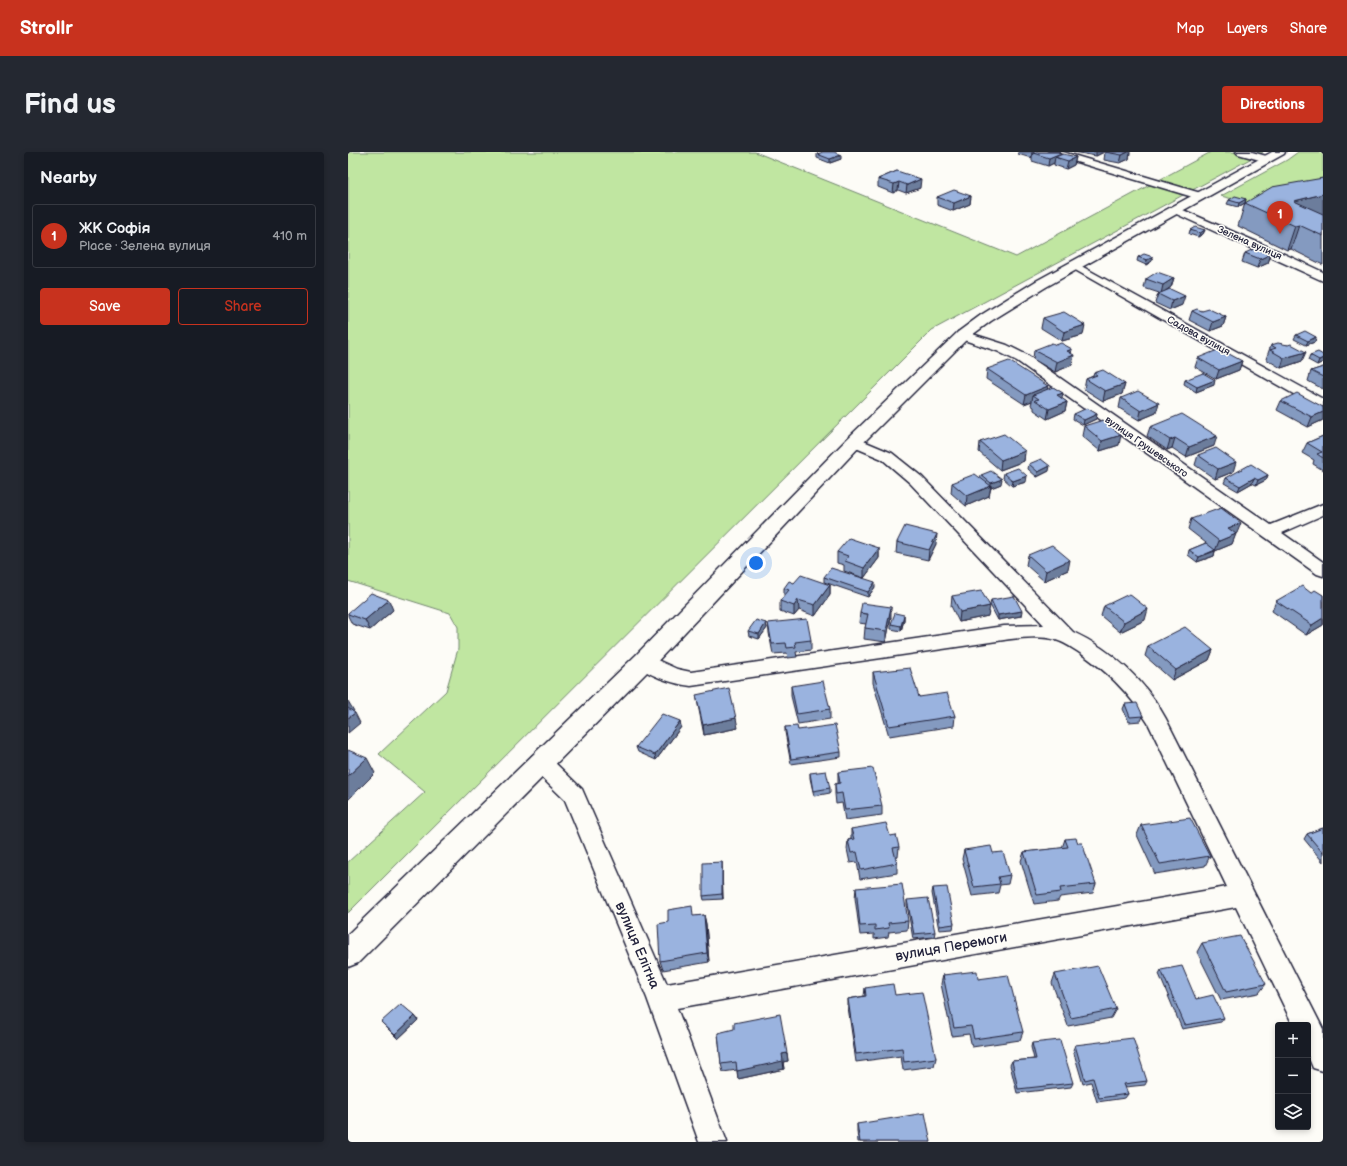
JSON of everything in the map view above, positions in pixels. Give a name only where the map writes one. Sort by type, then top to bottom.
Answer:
[{"type":"main road","points":[[348,953],[644,661],[854,442],[924,372],[963,336],[1010,303],[1074,265],[1273,156]]},
{"type":"street","points":[[1053,152],[1200,196]]},
{"type":"street","points":[[1241,152],[1273,156]]},
{"type":"street","name":"Зелена вулиця","points":[[1176,210],[1276,254],[1323,278]]},
{"type":"street","name":"Садова вулиця","points":[[1074,265],[1323,405]]},
{"type":"street","name":"вулиця Грушевського","points":[[963,336],[1002,348],[1022,358],[1323,570]]},
{"type":"street","points":[[854,442],[887,456],[916,480],[1066,636],[1100,656],[1119,671],[1146,702],[1156,719],[1305,1022]]},
{"type":"street","points":[[1269,532],[1323,509]]},
{"type":"street","points":[[644,661],[673,676],[691,679],[711,678],[1004,632],[1050,632],[1066,636]]},
{"type":"street","name":"вулиця Елітна","points":[[540,762],[574,795],[660,998],[713,1142]]},
{"type":"street","name":"вулиця Перемоги","points":[[660,998],[1242,895]]},
{"type":"street","points":[[1311,1034],[1323,1058]]},
{"type":"green space","points":[[348,152],[755,152],[1016,257],[1211,152],[1263,152],[932,330],[348,913],[348,862],[425,792],[379,754],[446,691],[458,649],[458,627],[450,613],[348,581]]},
{"type":"green space","points":[[1298,152],[1323,152],[1323,188],[1248,203],[1221,196],[1287,160]]},
{"type":"building","points":[[823,152],[834,152],[841,155],[830,159],[817,154]]},
{"type":"building","points":[[1105,152],[1128,152],[1122,155]]},
{"type":"building","points":[[1033,153],[1061,153],[1049,158]]},
{"type":"building","points":[[1063,154],[1076,157],[1068,161],[1055,157]]},
{"type":"building","points":[[897,171],[921,179],[907,185],[899,182],[894,184],[878,179]]},
{"type":"building","points":[[1323,178],[1323,194],[1294,201],[1323,214],[1323,236],[1299,225],[1295,226],[1245,203],[1272,187]]},
{"type":"building","points":[[954,190],[971,196],[954,203],[937,197]]},
{"type":"building","points":[[1235,196],[1246,199],[1239,203],[1229,200]]},
{"type":"building","points":[[1195,227],[1205,230],[1200,233],[1190,230]]},
{"type":"building","points":[[1256,248],[1271,254],[1260,259],[1245,253]]},
{"type":"building","points":[[1144,254],[1153,257],[1147,260],[1138,257]]},
{"type":"building","points":[[1157,272],[1174,278],[1163,285],[1146,279]]},
{"type":"building","points":[[1170,289],[1185,296],[1172,301],[1158,294]]},
{"type":"building","points":[[1197,309],[1202,311],[1209,309],[1226,317],[1213,322],[1192,311]]},
{"type":"building","points":[[1064,312],[1085,325],[1064,332],[1043,318]]},
{"type":"building","points":[[1305,331],[1316,337],[1308,341],[1296,335]]},
{"type":"building","points":[[1052,343],[1056,345],[1061,343],[1072,349],[1067,351],[1074,355],[1057,362],[1034,350]]},
{"type":"building","points":[[1278,343],[1288,345],[1291,344],[1306,352],[1284,358],[1270,350],[1276,348],[1271,345]]},
{"type":"building","points":[[1220,349],[1242,361],[1219,370],[1198,358]]},
{"type":"building","points":[[1318,352],[1323,355],[1323,358],[1319,360],[1310,355]]},
{"type":"building","points":[[1009,361],[1048,386],[1026,395],[987,369]]},
{"type":"building","points":[[1323,367],[1323,377],[1311,371]]},
{"type":"building","points":[[1103,370],[1125,384],[1105,391],[1086,379],[1097,375],[1094,373]]},
{"type":"building","points":[[1203,373],[1215,380],[1197,387],[1185,380]]},
{"type":"building","points":[[1053,387],[1063,393],[1057,395],[1067,402],[1049,409],[1035,400],[1039,399],[1033,395]]},
{"type":"building","points":[[1138,391],[1159,403],[1141,411],[1121,398]]},
{"type":"building","points":[[1297,393],[1323,407],[1323,412],[1312,417],[1281,401]]},
{"type":"building","points":[[1087,408],[1097,414],[1084,420],[1074,414]]},
{"type":"building","points":[[1182,414],[1217,436],[1189,447],[1175,438],[1170,440],[1150,427]]},
{"type":"building","points":[[1103,420],[1121,435],[1102,441],[1084,426]]},
{"type":"building","points":[[1004,434],[1025,451],[1001,460],[980,442]]},
{"type":"building","points":[[1323,436],[1323,458],[1317,454],[1322,452],[1307,443]]},
{"type":"building","points":[[1216,448],[1236,462],[1218,469],[1198,455]]},
{"type":"building","points":[[1041,459],[1050,466],[1038,472],[1029,464]]},
{"type":"building","points":[[1251,464],[1268,475],[1258,480],[1254,478],[1240,486],[1226,478]]},
{"type":"building","points":[[1018,468],[1027,476],[1013,481],[1004,473]]},
{"type":"building","points":[[991,471],[1002,479],[991,483],[981,475]]},
{"type":"building","points":[[975,474],[991,486],[967,496],[952,483]]},
{"type":"building","points":[[1221,508],[1241,523],[1228,528],[1236,534],[1219,541],[1191,519]]},
{"type":"building","points":[[905,526],[937,534],[929,550],[897,542]]},
{"type":"building","points":[[849,538],[879,548],[864,568],[845,561],[848,556],[837,552]]},
{"type":"building","points":[[1206,543],[1215,550],[1199,557],[1189,550]]},
{"type":"building","points":[[1052,545],[1070,560],[1046,571],[1028,555]]},
{"type":"building","points":[[831,568],[875,582],[868,592],[824,577]]},
{"type":"building","points":[[801,575],[830,585],[815,605],[798,600],[794,606],[780,601],[789,590],[784,588],[789,581],[794,583]]},
{"type":"building","points":[[1302,586],[1311,593],[1315,590],[1323,595],[1323,618],[1312,625],[1276,601]]},
{"type":"building","points":[[981,591],[990,606],[960,612],[952,596]]},
{"type":"building","points":[[371,593],[389,600],[365,620],[348,614],[348,613]]},
{"type":"building","points":[[1129,594],[1148,609],[1124,622],[1104,606]]},
{"type":"building","points":[[1014,596],[1022,611],[998,615],[991,600]]},
{"type":"building","points":[[862,603],[891,607],[886,631],[865,628],[868,614],[860,613]]},
{"type":"building","points":[[895,613],[904,615],[901,626],[891,624]]},
{"type":"building","points":[[807,619],[811,640],[795,642],[796,647],[787,648],[786,643],[772,644],[768,623]]},
{"type":"building","points":[[756,620],[766,623],[759,634],[748,631]]},
{"type":"building","points":[[1185,627],[1213,650],[1176,670],[1148,646]]},
{"type":"building","points":[[910,668],[919,697],[947,693],[955,716],[889,726],[873,672]]},
{"type":"building","points":[[823,681],[830,709],[797,714],[791,686]]},
{"type":"building","points":[[729,688],[736,718],[703,725],[696,695]]},
{"type":"building","points":[[1137,703],[1143,716],[1130,717],[1125,704]]},
{"type":"building","points":[[348,708],[355,713],[348,718]]},
{"type":"building","points":[[662,714],[680,721],[655,755],[636,747]]},
{"type":"building","points":[[835,725],[841,752],[791,759],[785,727],[797,726],[798,730]]},
{"type":"building","points":[[348,750],[367,758],[348,776]]},
{"type":"building","points":[[873,768],[882,806],[845,810],[842,793],[836,794],[835,784],[840,783],[838,772]]},
{"type":"building","points":[[826,771],[830,788],[813,791],[810,773]]},
{"type":"building","points":[[1190,818],[1210,856],[1160,864],[1141,825]]},
{"type":"building","points":[[886,823],[890,836],[896,835],[899,847],[893,848],[897,863],[861,870],[857,852],[851,853],[848,840],[854,839],[851,829]]},
{"type":"building","points":[[1323,828],[1323,853],[1307,834]]},
{"type":"building","points":[[1076,838],[1078,843],[1082,843],[1096,884],[1060,888],[1061,892],[1037,895],[1024,852],[1068,847],[1065,839]]},
{"type":"building","points":[[991,846],[993,853],[1003,852],[1010,875],[998,877],[1000,884],[974,887],[964,850]]},
{"type":"building","points":[[722,862],[722,894],[703,896],[703,863]]},
{"type":"building","points":[[902,884],[908,921],[888,923],[889,928],[875,930],[875,925],[860,926],[856,888]]},
{"type":"building","points":[[947,887],[954,924],[940,926],[933,888]]},
{"type":"building","points":[[928,898],[935,932],[914,934],[907,900]]},
{"type":"building","points":[[692,906],[693,916],[704,915],[707,953],[660,961],[658,924],[668,922],[668,910]]},
{"type":"building","points":[[1240,936],[1266,984],[1226,992],[1202,943]]},
{"type":"building","points":[[1098,966],[1116,1009],[1071,1018],[1055,974]]},
{"type":"building","points":[[1182,966],[1196,999],[1213,995],[1224,1018],[1185,1025],[1161,970]]},
{"type":"building","points":[[977,971],[978,979],[1008,975],[1023,1032],[974,1039],[971,1026],[954,1028],[943,975]]},
{"type":"building","points":[[893,984],[895,995],[922,992],[936,1058],[904,1062],[902,1048],[856,1054],[848,999],[866,996],[865,988]]},
{"type":"building","points":[[401,1004],[415,1016],[395,1035],[381,1022]]},
{"type":"building","points":[[780,1014],[787,1053],[782,1054],[783,1061],[737,1071],[736,1062],[721,1064],[718,1033],[734,1029],[734,1023]]},
{"type":"building","points":[[1133,1038],[1147,1081],[1124,1084],[1128,1094],[1099,1098],[1093,1078],[1085,1080],[1075,1045]]},
{"type":"building","points":[[1060,1040],[1073,1083],[1018,1089],[1012,1061],[1036,1059],[1032,1043]]},
{"type":"building","points":[[925,1113],[931,1142],[860,1142],[857,1124]]},
{"type":"place","name":"ЖК Софія","points":[[1280,234]]}]
